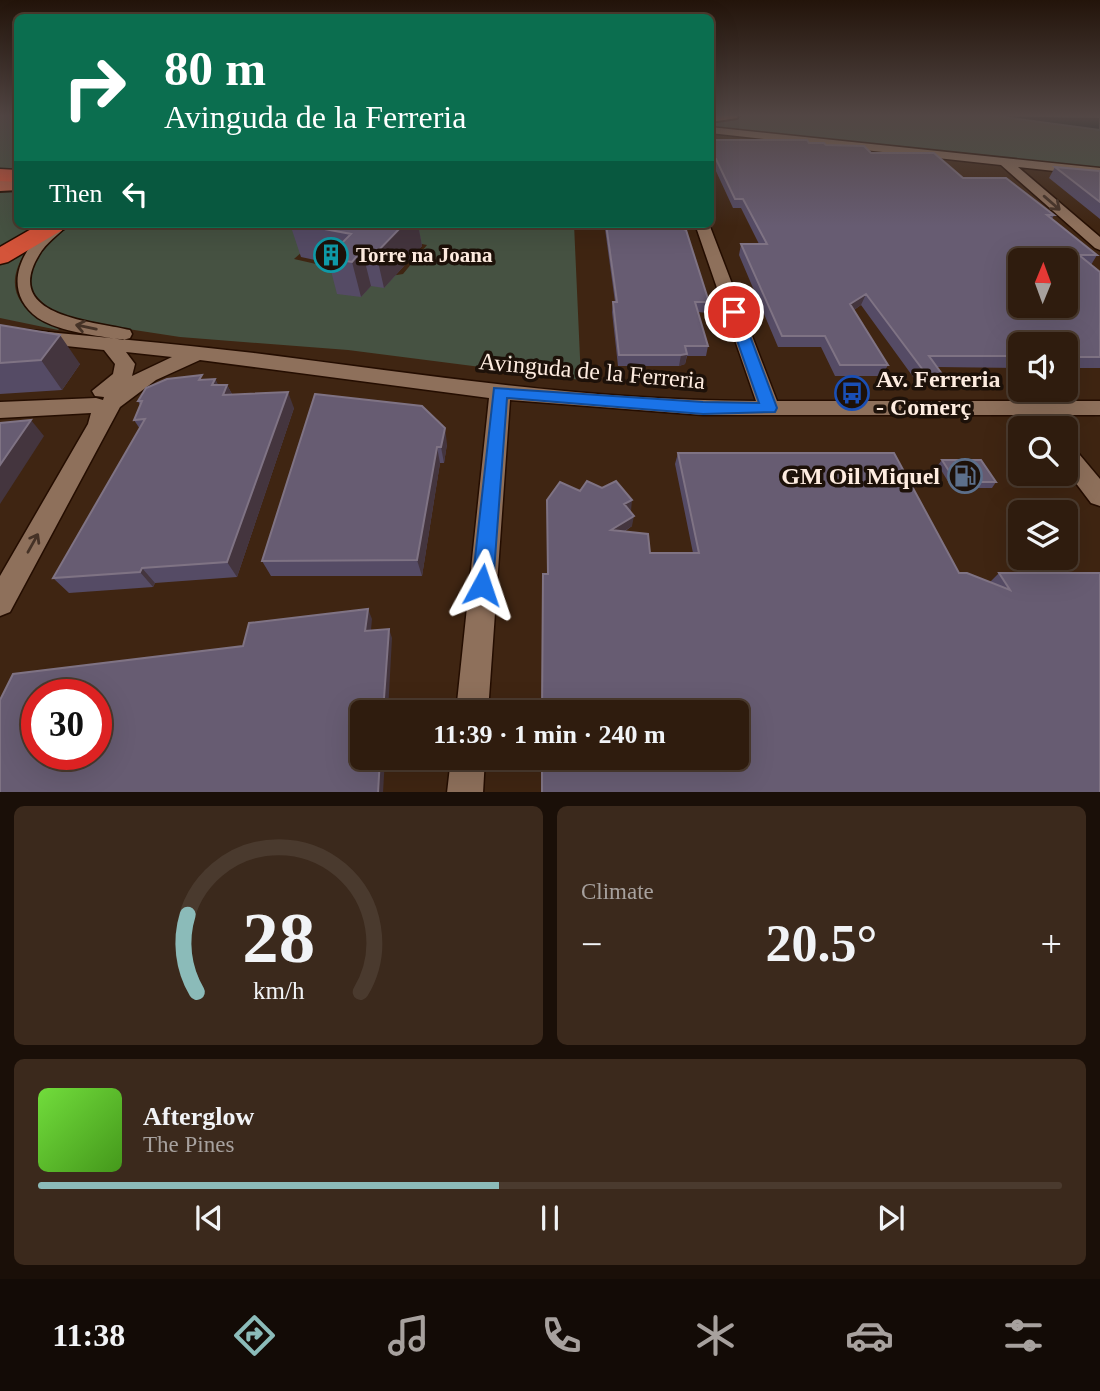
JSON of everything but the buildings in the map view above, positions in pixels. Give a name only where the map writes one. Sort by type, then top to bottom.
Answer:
[{"type":"highway","points":[[0,257],[51,228]]},
{"type":"street","points":[[912,152],[1100,172]]},
{"type":"street","points":[[1004,162],[1100,245]]},
{"type":"street","points":[[54,228],[36,246],[22,268],[23,291],[33,306],[43,314],[78,326],[123,334],[200,355]]},
{"type":"street","points":[[703,228],[769,408]]},
{"type":"street","points":[[0,323],[56,333],[82,342]]},
{"type":"street","points":[[0,333],[82,342]]},
{"type":"street","name":"Avinguda de la Ferreria","points":[[82,342],[499,392],[703,408],[1100,408]]},
{"type":"street","points":[[46,407],[81,400],[110,388],[122,377],[125,364],[111,346]]},
{"type":"street","points":[[0,603],[112,402],[154,370],[200,355]]},
{"type":"street","points":[[473,700],[499,392]]},
{"type":"street","points":[[0,410],[96,405],[102,412],[99,426]]},
{"type":"street","points":[[1029,409],[1035,416]]},
{"type":"street","points":[[1078,469],[1100,496]]},
{"type":"street","points":[[465,792],[467,770]]},
{"type":"green space","points":[[0,152],[14,152],[14,173],[0,172]]},
{"type":"green space","points":[[950,152],[1100,152],[1100,167]]},
{"type":"green space","points":[[14,188],[14,228],[42,228],[0,254],[0,189]]},
{"type":"green space","points":[[64,228],[574,228],[581,380],[348,350],[180,337],[82,322],[51,311],[31,291],[29,269],[35,256]],"holes":[[[367,233],[427,245],[403,274],[378,278],[294,259],[320,236]]]},
{"type":"green space","points":[[27,250],[19,264],[15,288],[26,307],[47,322],[61,327],[58,330],[0,318],[0,261]]},
{"type":"place","name":"Torre na Joana","points":[[331,255]]},
{"type":"place","name":"Av. Ferreria - Comerç","points":[[852,393]]},
{"type":"place","name":"GM Oil Miquel","points":[[965,476]]},
{"type":"route","points":[[482,585],[499,392],[703,408],[769,408],[734,312]]}]
